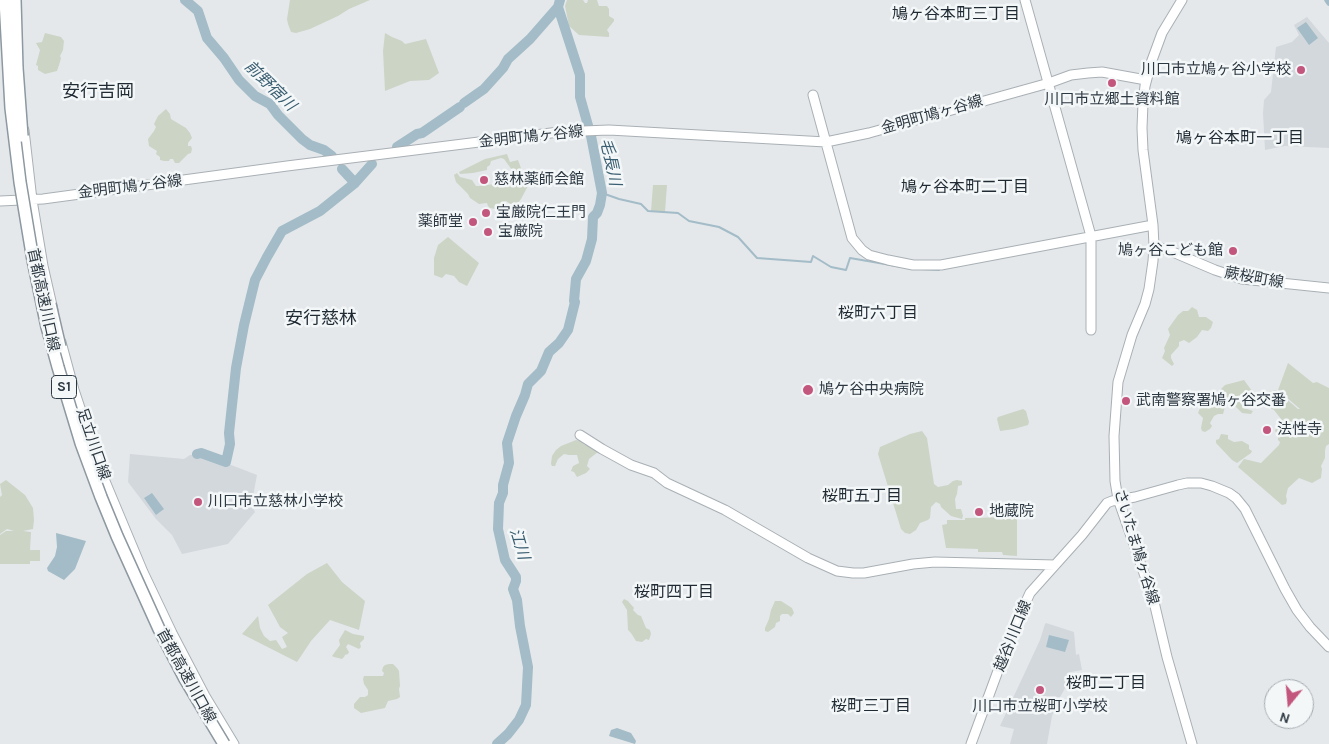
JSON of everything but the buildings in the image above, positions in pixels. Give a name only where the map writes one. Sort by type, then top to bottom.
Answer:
[{"type":"highway","name":"首都高速川口線","points":[[4,0],[9,81],[20,182],[45,319],[58,367],[94,479],[120,544],[159,629],[223,744]]},
{"type":"highway","name":"首都高速川口線","points":[[17,0],[18,93],[29,197],[45,284],[70,386],[103,484],[142,578],[184,661],[233,744]]},
{"type":"main road","name":"足立川口線","points":[[4,0],[4,61],[14,159],[32,267],[45,327],[104,512],[161,638],[196,703],[223,744]]},
{"type":"main road","name":"足立川口線","points":[[17,0],[21,96],[32,200],[43,266],[74,390],[102,474],[143,572],[172,633],[233,744]]},
{"type":"main road","points":[[1025,0],[1091,236],[1091,330]]},
{"type":"main road","name":"さいたま鳩ヶ谷線","points":[[1182,0],[1162,33],[1146,80],[1142,103],[1143,150],[1154,246],[1149,289],[1132,335],[1118,382],[1114,436],[1115,481],[1118,499],[1154,602],[1167,657],[1192,744]]},
{"type":"main road","name":"金明町鳩ヶ谷線","points":[[0,201],[32,200],[534,135],[595,130],[817,143],[869,133],[1049,83],[1071,75],[1102,72],[1146,80]]},
{"type":"main road","points":[[813,95],[852,238],[869,255],[913,264],[941,265],[1153,225]]},
{"type":"main road","name":"蕨桜町線","points":[[1154,246],[1215,270],[1248,280],[1329,288]]},
{"type":"main road","points":[[580,435],[602,450],[631,465],[654,473],[667,483],[725,510],[808,558],[837,571],[864,573],[935,562],[1055,565]]},
{"type":"main road","points":[[1118,499],[1135,498],[1178,485],[1201,483],[1229,492],[1245,509],[1298,610],[1310,627],[1329,647]]},
{"type":"main road","name":"越谷川口線","points":[[971,744],[1023,607],[1036,586],[1082,536],[1107,503],[1118,499]]},
{"type":"shaded area","points":[[290,0],[370,0],[310,29],[296,33],[291,32],[287,19]]},
{"type":"shaded area","points":[[567,0],[583,0],[587,3],[588,0],[597,0],[599,6],[607,6],[609,16],[614,19],[607,30],[609,37],[579,35],[569,26],[565,6]]},
{"type":"shaded area","name":"川口市立鳩ヶ谷小学校","points":[[1307,17],[1329,43],[1329,148],[1285,146],[1265,150],[1264,100],[1271,92],[1276,47],[1292,42],[1299,35],[1294,25]]},
{"type":"shaded area","points":[[45,33],[61,37],[64,41],[57,71],[45,74],[38,70],[36,65],[40,50],[36,43],[42,42]]},
{"type":"shaded area","points":[[385,33],[405,44],[426,39],[439,73],[429,80],[410,81],[385,91],[383,51]]},
{"type":"shaded area","points":[[166,109],[171,119],[186,128],[192,138],[188,143],[188,146],[191,146],[192,149],[191,153],[179,163],[175,163],[173,159],[169,161],[160,160],[160,157],[156,154],[157,151],[149,146],[148,139],[156,127],[154,124],[158,116]]},
{"type":"shaded area","points":[[507,154],[510,162],[518,160],[522,171],[525,172],[528,186],[515,207],[506,201],[499,204],[495,209],[490,208],[487,203],[479,204],[470,198],[456,182],[454,175],[457,173],[460,177],[472,180],[476,186],[510,182],[510,172],[512,170],[504,159],[501,158],[491,161],[487,170],[460,174],[459,172],[485,159]]},
{"type":"shaded area","points":[[653,185],[667,185],[665,212],[651,211]]},
{"type":"shaded area","points":[[448,237],[479,263],[467,286],[459,282],[454,276],[446,274],[442,278],[434,275],[434,258],[438,245]]},
{"type":"shaded area","points":[[1192,307],[1197,310],[1199,317],[1206,317],[1213,322],[1211,328],[1208,331],[1202,330],[1189,343],[1184,340],[1179,342],[1179,346],[1171,355],[1174,364],[1172,366],[1162,358],[1170,335],[1168,329],[1178,315]]},
{"type":"shaded area","name":"法性寺","points":[[1288,363],[1313,383],[1317,382],[1329,388],[1329,444],[1326,446],[1325,458],[1321,466],[1321,478],[1312,483],[1299,478],[1288,488],[1286,504],[1282,505],[1238,467],[1244,459],[1261,463],[1279,445],[1278,434],[1275,431],[1276,428],[1285,424],[1274,410],[1264,405],[1256,395],[1241,404],[1244,408],[1253,411],[1251,414],[1242,413],[1230,403],[1226,404],[1223,414],[1214,416],[1210,423],[1212,426],[1205,432],[1201,428],[1203,418],[1198,413],[1200,408],[1205,408],[1209,401],[1225,385],[1244,380],[1252,391],[1260,394],[1276,390],[1300,409],[1278,390]]},
{"type":"shaded area","points":[[1023,409],[1026,411],[1028,425],[1000,431],[998,417]]},
{"type":"shaded area","points":[[922,431],[927,438],[934,484],[938,487],[948,485],[957,480],[962,481],[962,485],[958,486],[955,499],[956,509],[961,509],[963,516],[962,519],[951,516],[936,502],[931,507],[930,518],[920,523],[916,530],[910,534],[905,533],[901,529],[878,454],[880,447]]},
{"type":"shaded area","points":[[1221,434],[1228,435],[1228,439],[1234,442],[1242,441],[1249,445],[1251,453],[1237,463],[1232,460],[1216,443]]},
{"type":"shaded area","points":[[576,440],[598,452],[589,459],[587,466],[590,469],[577,477],[571,471],[573,466],[579,463],[577,455],[564,454],[558,459],[555,466],[551,464],[552,456],[556,450]]},
{"type":"shaded area","name":"川口市立慈林小学校","points":[[130,454],[184,459],[190,455],[200,454],[257,475],[253,496],[255,512],[228,544],[182,554],[172,535],[156,519],[128,482]]},
{"type":"shaded area","points":[[6,480],[25,495],[33,508],[33,529],[23,531],[31,532],[30,550],[40,550],[40,561],[30,561],[30,564],[0,564],[0,535],[6,531],[14,531],[7,529],[0,534],[0,497],[2,495],[0,484]]},
{"type":"shaded area","points":[[1017,517],[1017,556],[1003,555],[1002,552],[978,552],[978,549],[946,548],[942,525],[947,524],[947,520]]},
{"type":"shaded area","points":[[327,563],[342,582],[365,601],[359,630],[330,620],[311,641],[297,662],[242,634],[258,616],[260,628],[264,636],[270,641],[276,640],[282,649],[287,647],[282,637],[288,633],[280,627],[268,605],[307,574]]},
{"type":"shaded area","points":[[624,599],[641,616],[646,628],[650,630],[649,640],[636,641],[628,630],[627,610],[622,602]]},
{"type":"shaded area","points":[[775,601],[781,601],[792,608],[794,613],[791,617],[788,614],[782,614],[780,621],[768,632],[765,631],[765,628]]},
{"type":"shaded area","name":"川口市立桜町小学校","points":[[1046,623],[1074,632],[1076,655],[1079,654],[1082,670],[1071,672],[1069,681],[1052,716],[1047,744],[1010,744],[1014,729],[1000,726]]},
{"type":"shaded area","points":[[345,630],[364,636],[360,643],[361,647],[359,649],[348,644],[346,647],[349,652],[348,654],[342,659],[334,657],[332,656],[340,645],[339,640]]},
{"type":"shaded area","points":[[393,664],[399,671],[400,697],[388,701],[385,708],[361,713],[354,708],[354,704],[360,697],[368,695],[368,690],[364,684],[364,676],[383,676],[383,667]]},
{"type":"water","points":[[1306,22],[1318,38],[1309,45],[1297,28]]},
{"type":"water","points":[[152,493],[164,509],[156,515],[144,498]]},
{"type":"water","points":[[56,533],[86,541],[75,569],[64,580],[48,571],[47,568],[55,556],[57,547]]},
{"type":"water","points":[[1049,635],[1069,640],[1065,652],[1046,647]]},
{"type":"water","points":[[617,728],[631,733],[636,741],[635,744],[609,736],[611,730]]},
{"type":"waterway","name":"前野宿川","points":[[185,0],[198,11],[207,38],[239,80],[255,96],[270,104],[278,115],[302,139],[332,156]]},
{"type":"waterway","name":"江川","points":[[497,744],[519,720],[526,705],[528,667],[517,600],[513,589],[516,577],[505,560],[498,529],[499,503],[509,463],[507,443],[528,384],[541,371],[549,352],[559,343],[568,330],[575,302],[576,279],[586,261],[592,239],[593,217],[597,213],[602,193],[591,136],[580,97],[580,75],[558,7],[560,0]]},
{"type":"waterway","name":"前野宿川","points":[[464,103],[484,89],[503,68],[508,59],[530,39],[558,7]]},
{"type":"waterway","name":"前野宿川","points":[[397,147],[417,134],[422,133],[460,107]]},
{"type":"waterway","name":"前野宿川","points":[[342,169],[355,183],[372,164]]},
{"type":"waterway","points":[[197,454],[201,453],[226,462],[230,444],[229,433],[236,368],[244,325],[255,280],[282,231],[320,211],[355,183]]},
{"type":"waterway","name":"毛長川","points":[[602,193],[641,204],[648,211],[678,213],[689,221],[719,227],[738,237],[757,258],[811,262],[813,256],[831,267],[846,270],[850,258],[902,267]]},
{"type":"waterway","points":[[921,269],[939,270]]},
{"type":"place","name":"川口市立鳩ヶ谷小学校","points":[[1301,70]]},
{"type":"place","name":"川口市立郷土資料館","points":[[1112,83]]},
{"type":"place","name":"慈林薬師会館","points":[[484,180]]},
{"type":"place","name":"宝厳院仁王門","points":[[486,213]]},
{"type":"place","name":"薬師堂","points":[[473,222]]},
{"type":"place","name":"宝厳院","points":[[488,232]]},
{"type":"place","name":"鳩ヶ谷こども館","points":[[1233,251]]},
{"type":"place","name":"鳩ケ谷中央病院","points":[[808,390]]},
{"type":"place","name":"武南警察署鳩ヶ谷交番","points":[[1126,401]]},
{"type":"place","name":"法性寺","points":[[1267,430]]},
{"type":"place","name":"川口市立慈林小学校","points":[[198,502]]},
{"type":"place","name":"地蔵院","points":[[979,512]]},
{"type":"place","name":"川口市立桜町小学校","points":[[1040,690]]},
{"type":"district","name":"鳩ヶ谷本町三丁目","points":[[956,14]]},
{"type":"district","name":"安行吉岡","points":[[98,92]]},
{"type":"district","name":"鳩ヶ谷本町一丁目","points":[[1240,138]]},
{"type":"district","name":"鳩ヶ谷本町二丁目","points":[[965,187]]},
{"type":"district","name":"桜町六丁目","points":[[878,313]]},
{"type":"district","name":"安行慈林","points":[[321,319]]},
{"type":"district","name":"桜町五丁目","points":[[862,496]]},
{"type":"district","name":"桜町四丁目","points":[[674,592]]},
{"type":"district","name":"桜町二丁目","points":[[1106,683]]},
{"type":"district","name":"桜町三丁目","points":[[871,706]]}]
